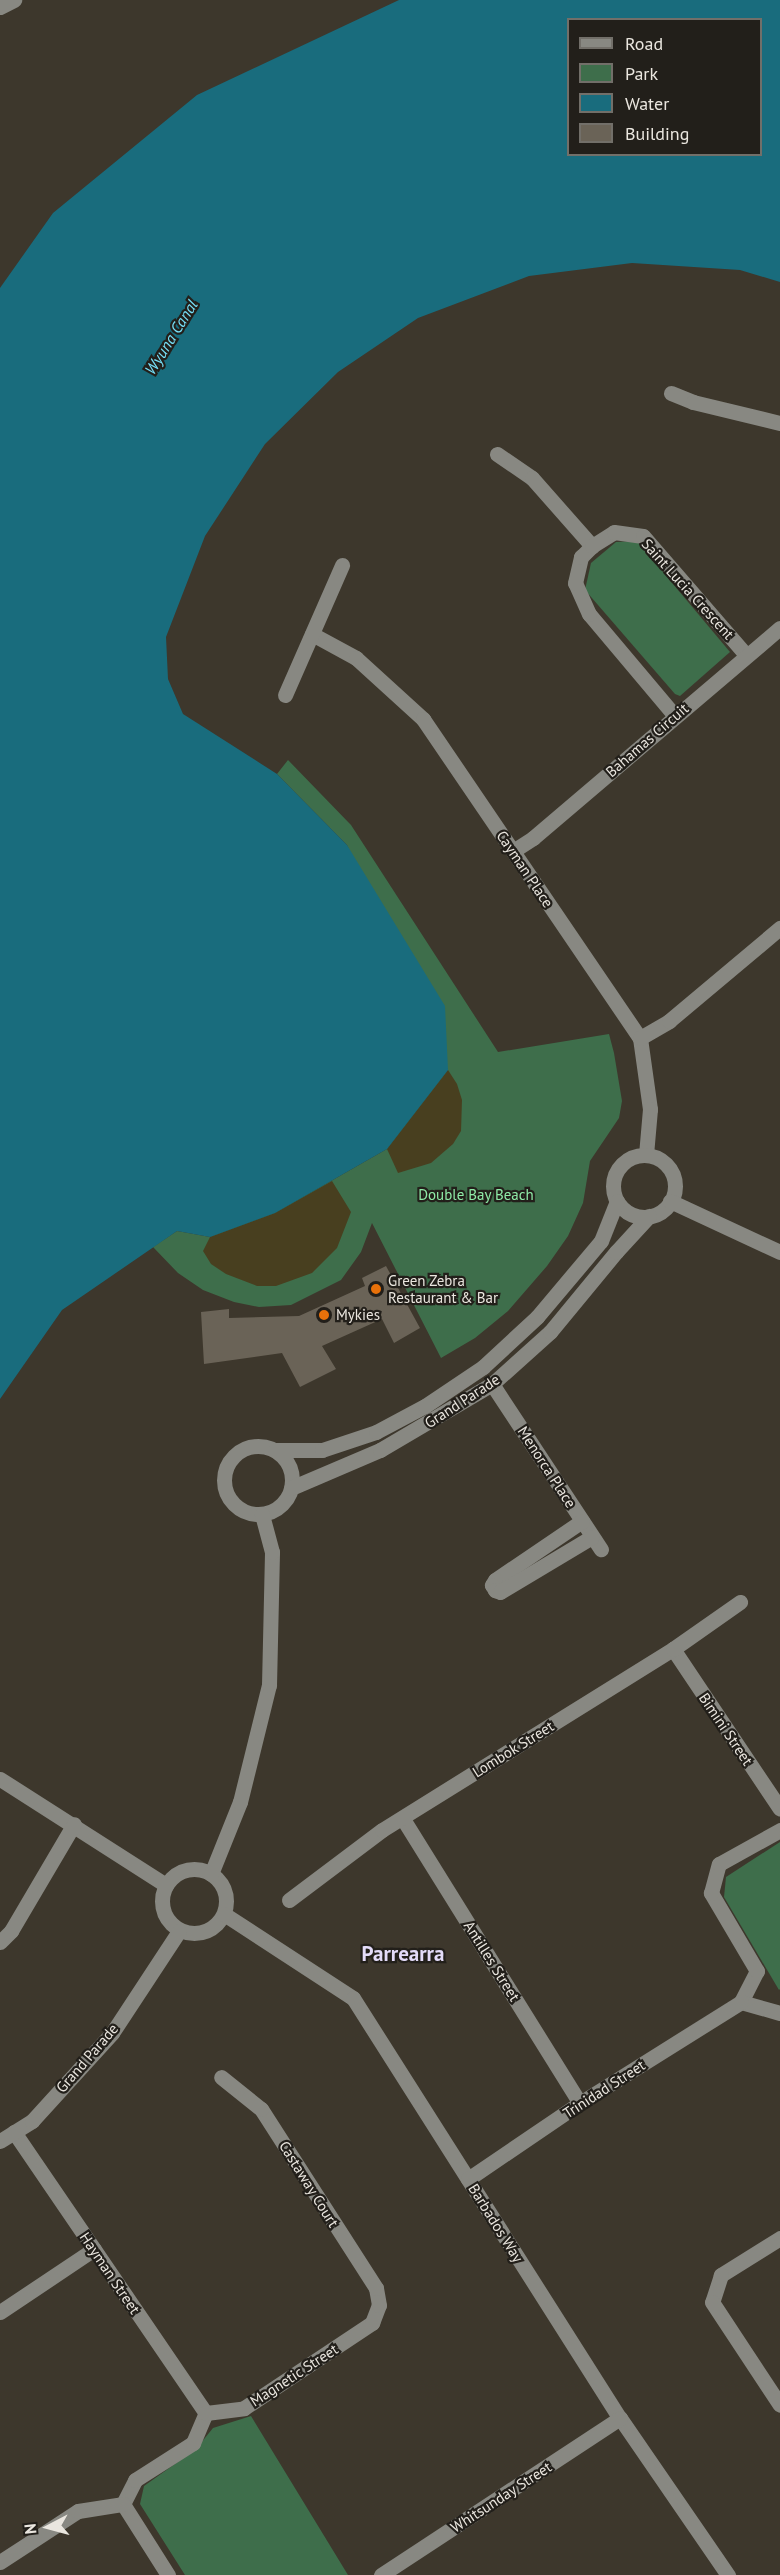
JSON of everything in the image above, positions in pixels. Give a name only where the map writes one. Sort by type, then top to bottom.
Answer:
[{"type":"street","points":[[0,7],[14,0]]},
{"type":"street","points":[[671,393],[693,402],[780,423]]},
{"type":"street","points":[[497,454],[532,478],[592,546],[581,557],[575,583],[589,614],[675,716]]},
{"type":"street","name":"Saint Lucia Crescent","points":[[592,546],[614,532],[643,536],[747,655]]},
{"type":"street","points":[[285,695],[342,565]]},
{"type":"street","name":"Bahamas Circuit","points":[[513,851],[532,838],[780,628]]},
{"type":"street","name":"Cayman Place","points":[[312,634],[356,658],[423,719],[640,1038],[650,1109],[646,1155]]},
{"type":"street","points":[[640,1038],[669,1021],[780,928]]},
{"type":"street","points":[[646,1155],[665,1163],[671,1171],[674,1191],[670,1201],[658,1213],[650,1216],[631,1214],[617,1201],[613,1185],[618,1169],[630,1158],[646,1155]]},
{"type":"street","name":"Grand Parade","points":[[275,1450],[322,1450],[376,1432],[425,1406],[483,1367],[537,1317],[601,1241],[617,1201]]},
{"type":"street","points":[[670,1201],[780,1252]]},
{"type":"street","name":"Grand Parade","points":[[291,1488],[380,1450],[492,1384],[550,1332],[616,1252],[650,1216]]},
{"type":"street","name":"Menorca Place","points":[[492,1384],[597,1543],[500,1592],[493,1588],[495,1580],[582,1521]]},
{"type":"street","points":[[264,1446],[275,1450],[289,1467],[291,1488],[280,1505],[262,1514],[239,1509],[225,1490],[224,1479],[232,1457],[241,1450],[264,1446]]},
{"type":"street","points":[[211,1874],[240,1802],[268,1684],[272,1552],[262,1514]]},
{"type":"street","name":"Lombok Street","points":[[289,1900],[382,1830],[673,1649],[740,1602]]},
{"type":"street","name":"Bimini Street","points":[[673,1649],[780,1809]]},
{"type":"street","points":[[0,1779],[166,1884]]},
{"type":"street","name":"Antilles Street","points":[[403,1818],[580,2103]]},
{"type":"street","points":[[0,1942],[11,1931],[74,1824]]},
{"type":"street","points":[[780,1830],[719,1864],[711,1893],[757,1971],[741,2002],[780,2013]]},
{"type":"street","points":[[192,1869],[211,1874],[218,1880],[226,1896],[224,1914],[218,1923],[200,1934],[179,1930],[165,1916],[162,1894],[166,1884],[172,1877],[192,1869]]},
{"type":"street","name":"Barbados Way","points":[[224,1914],[353,1998],[621,2418],[728,2575]]},
{"type":"street","name":"Grand Parade","points":[[0,2141],[32,2121],[112,2033],[179,1930]]},
{"type":"street","name":"Trinidad Street","points":[[468,2179],[580,2103],[741,2002]]},
{"type":"street","name":"Castaway Court","points":[[220,2077],[261,2109],[376,2289],[379,2305]]},
{"type":"street","name":"Hayman Street","points":[[14,2132],[206,2413]]},
{"type":"street","points":[[780,2238],[721,2275],[712,2302],[780,2405]]},
{"type":"street","points":[[0,2312],[94,2249]]},
{"type":"street","name":"Magnetic Street","points":[[206,2413],[244,2408],[372,2324],[379,2305]]},
{"type":"street","points":[[123,2504],[135,2480],[193,2443],[206,2413]]},
{"type":"street","name":"Whitsunday Street","points":[[381,2575],[621,2418]]},
{"type":"street","points":[[0,2562],[78,2511],[123,2504]]},
{"type":"street","points":[[123,2504],[168,2575]]},
{"type":"green space","points":[[637,541],[730,652],[680,696],[675,694],[585,590],[591,563],[616,542]]},
{"type":"green space","name":"Double Bay Beach","points":[[288,760],[351,825],[498,1052],[609,1034],[614,1053],[622,1101],[619,1118],[590,1161],[583,1203],[568,1236],[547,1266],[508,1311],[475,1338],[441,1358],[372,1223],[361,1252],[341,1280],[291,1305],[259,1307],[234,1302],[203,1290],[178,1273],[153,1247],[177,1231],[210,1237],[275,1213],[387,1149],[448,1070],[347,845],[277,774]]},
{"type":"green space","points":[[780,1842],[779,1990],[724,1897],[726,1877]]},
{"type":"green space","points":[[251,2416],[348,2575],[185,2575],[140,2504],[144,2486],[196,2449],[213,2428]]},
{"type":"sand","points":[[448,1070],[457,1084],[462,1100],[461,1131],[453,1144],[431,1163],[398,1173],[387,1149]]},
{"type":"sand","points":[[332,1181],[351,1212],[337,1248],[312,1273],[276,1286],[257,1286],[226,1274],[211,1264],[203,1251],[210,1237],[275,1213]]},
{"type":"water","name":"Wyuna Canal","points":[[399,0],[780,0],[780,282],[740,270],[632,263],[529,276],[418,318],[338,372],[265,444],[205,536],[166,637],[168,679],[183,714],[277,774],[347,845],[445,1006],[448,1070],[387,1149],[275,1213],[210,1237],[177,1231],[62,1310],[0,1399],[0,288],[53,213],[197,95]]},
{"type":"building","points":[[386,1266],[420,1328],[394,1343],[382,1319],[322,1346],[336,1369],[300,1387],[282,1353],[204,1364],[201,1312],[229,1309],[229,1318],[299,1316],[365,1286],[362,1278]]},
{"type":"place","name":"Green Zebra Restaurant & Bar","points":[[376,1289]]},
{"type":"place","name":"Mykies","points":[[324,1315]]},
{"type":"district","name":"Parrearra","points":[[403,1954]]}]
